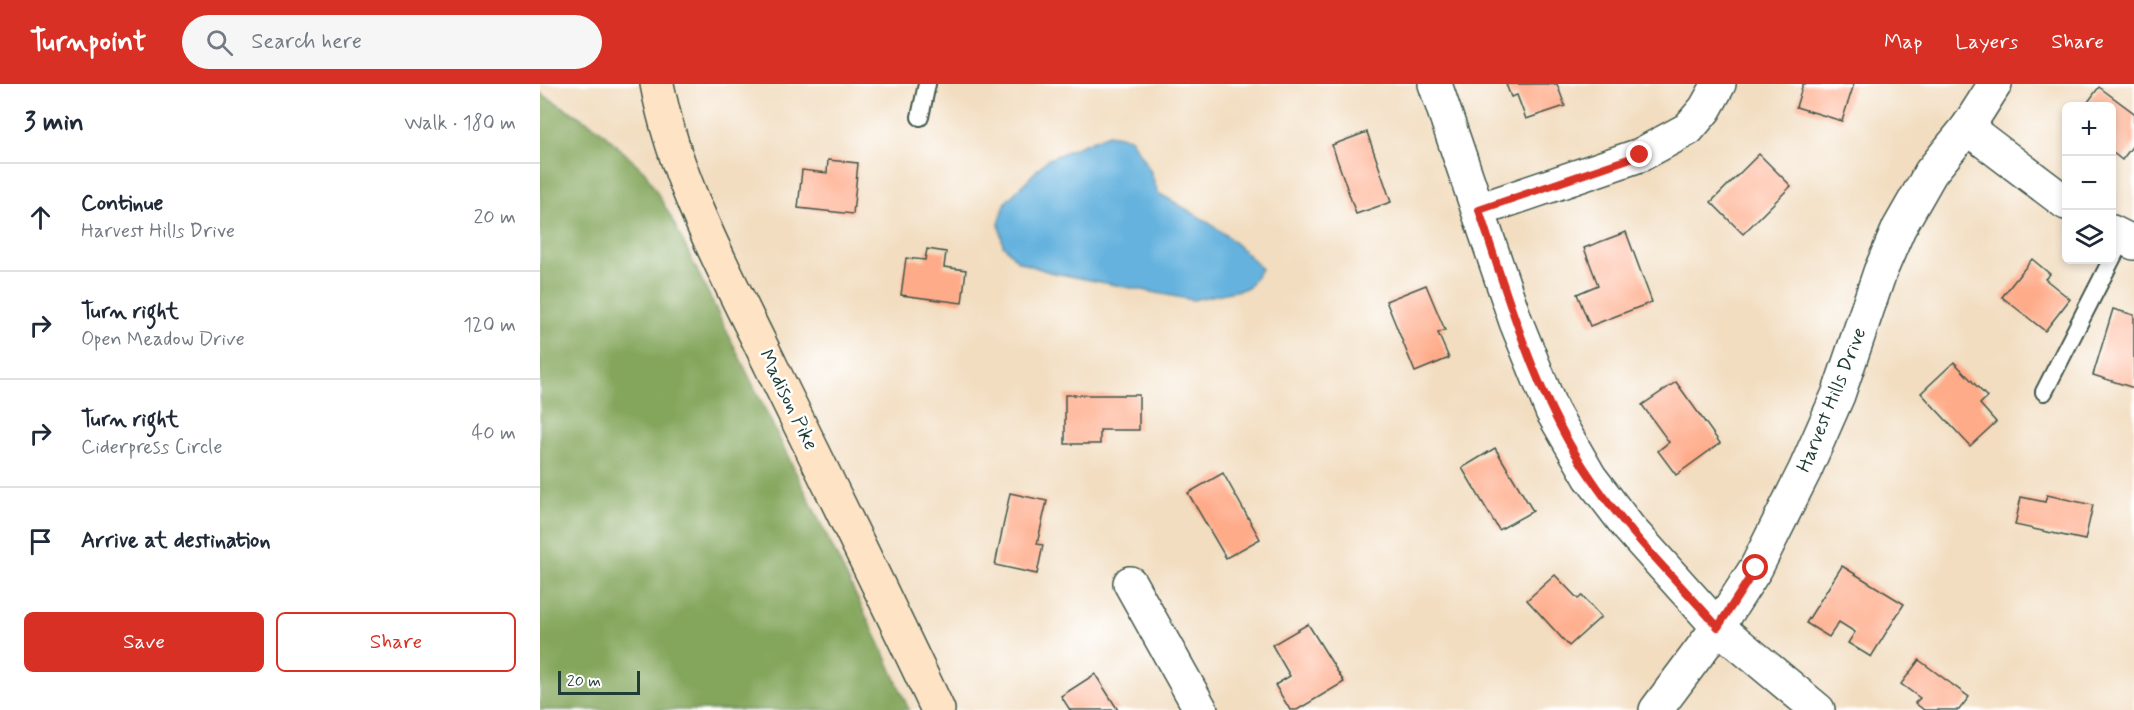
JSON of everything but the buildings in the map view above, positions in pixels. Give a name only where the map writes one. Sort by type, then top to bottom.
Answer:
[{"type":"street","name":"Madison Pike","points":[[657,84],[678,159],[708,236],[938,710]]},
{"type":"street","points":[[1435,84],[1516,322],[1552,411],[1590,477],[1629,528],[1718,627],[1818,710]]},
{"type":"street","points":[[1479,210],[1640,155],[1688,129],[1705,109],[1719,84]]},
{"type":"street","name":"Harvest Hills Drive","points":[[1656,710],[1718,627],[1756,568],[1805,470],[1838,395],[1880,272],[1899,228],[1931,172],[1967,128],[1995,84]]},
{"type":"street","points":[[1967,128],[2062,199]]},
{"type":"street","points":[[1130,583],[1201,710]]},
{"type":"lane","points":[[920,117],[927,84]]},
{"type":"lane","points":[[2044,392],[2123,238]]},
{"type":"green space","points":[[540,93],[598,128],[645,172],[670,215],[886,657],[909,710],[540,710]]},
{"type":"water","points":[[1108,134],[1130,138],[1150,170],[1158,193],[1213,226],[1261,269],[1248,288],[1193,300],[1049,272],[1018,261],[1003,245],[999,223],[1006,202],[1047,160]]},
{"type":"route","points":[[1640,155],[1479,210],[1516,322],[1552,411],[1590,477],[1629,528],[1718,627],[1756,568]]}]
